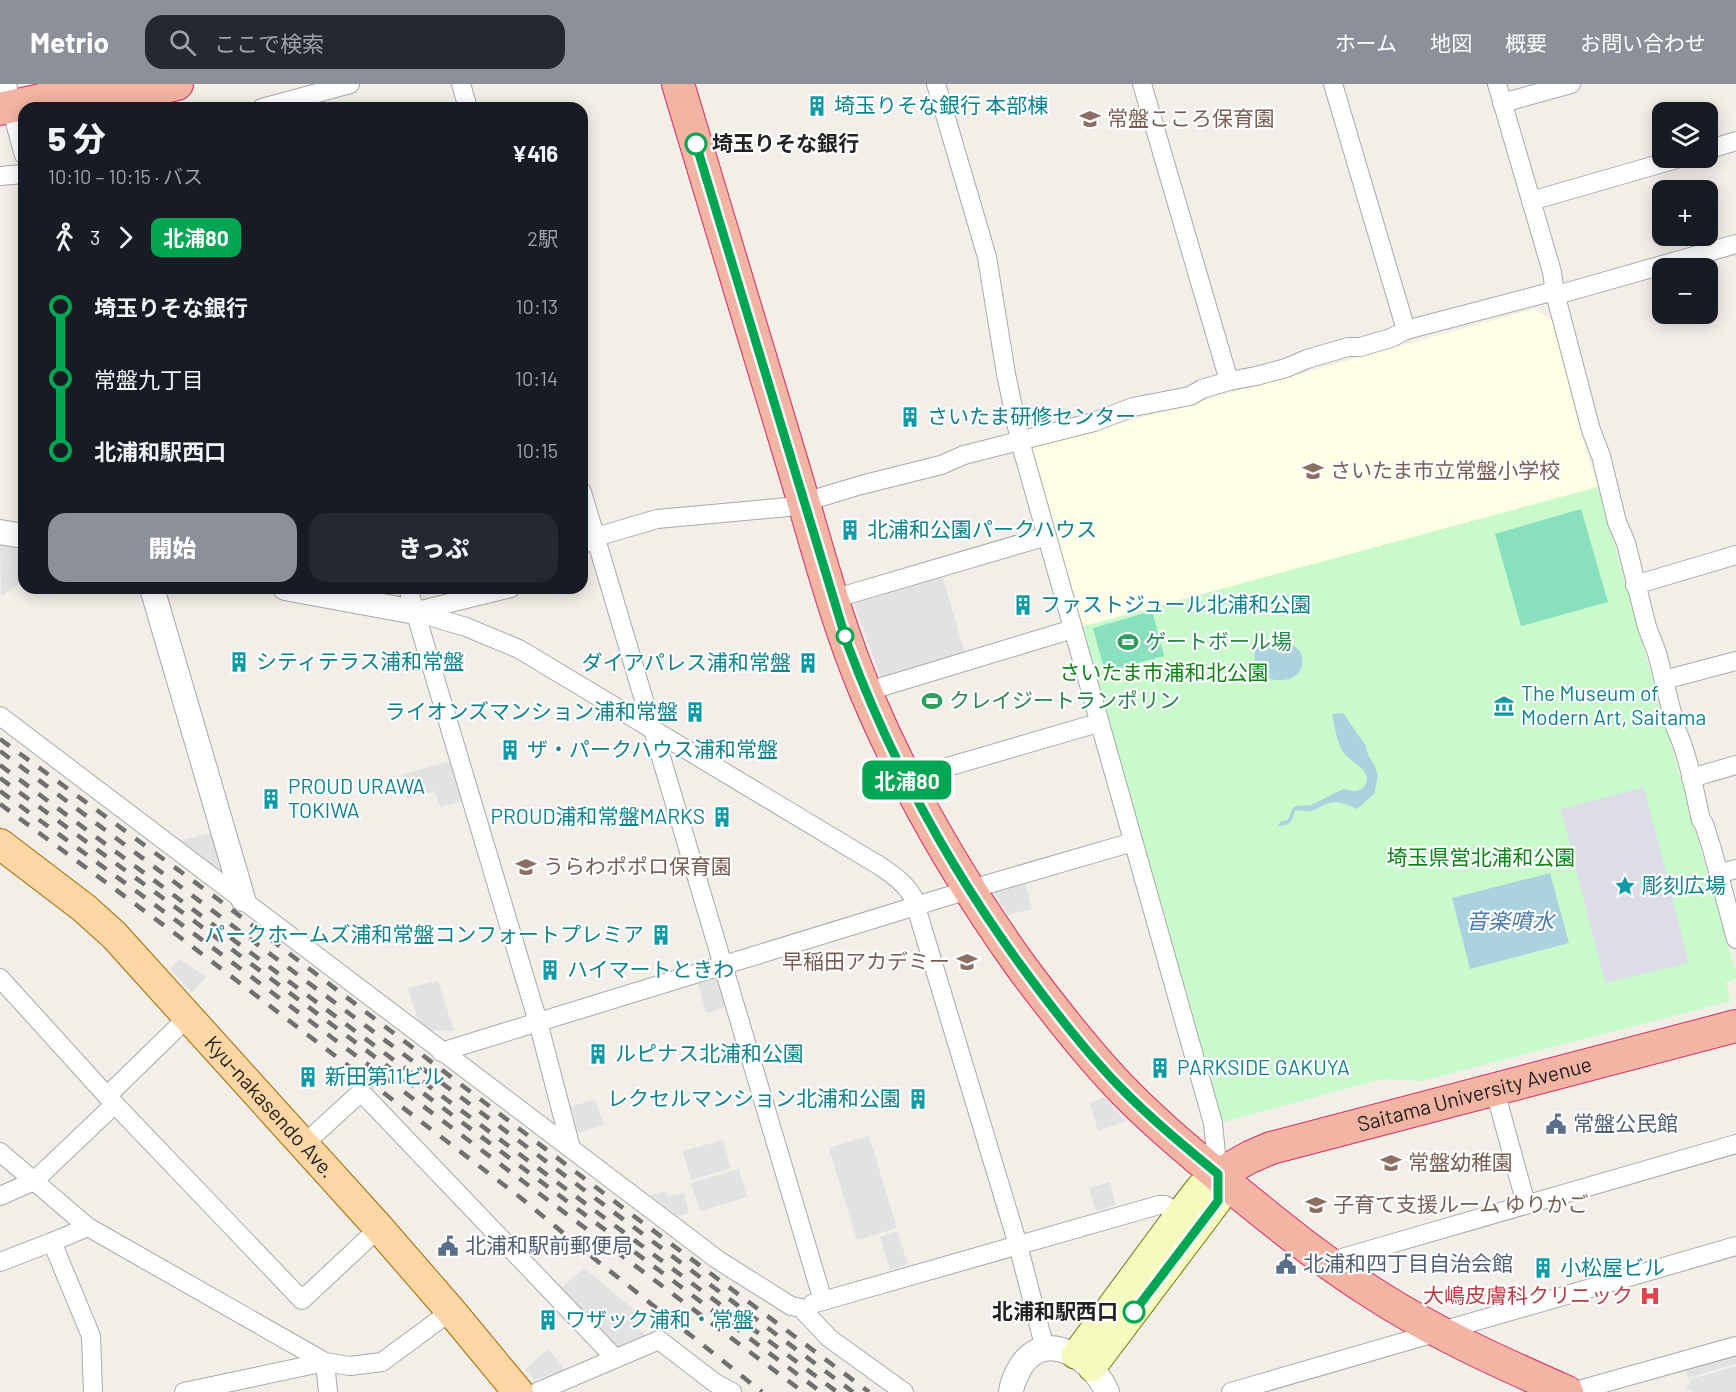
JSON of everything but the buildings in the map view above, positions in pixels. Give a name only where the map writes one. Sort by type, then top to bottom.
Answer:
[{"type":"highway","points":[[49,102],[112,84]]},
{"type":"highway","points":[[105,102],[177,84]]},
{"type":"highway","points":[[678,84],[833,599],[865,692],[906,779],[969,890],[1057,1015],[1088,1053],[1155,1121],[1271,1219],[1365,1289],[1400,1310],[1507,1365],[1570,1392]]},
{"type":"highway","name":"Saitama University Avenue","points":[[1218,1174],[1250,1156],[1271,1148],[1736,1026]]},
{"type":"main road","name":"Kyu-nakasendo Ave.","points":[[0,844],[100,922],[379,1228],[518,1392]]},
{"type":"main road","points":[[1083,1361],[1179,1214],[1200,1187],[1218,1174]]},
{"type":"main road","points":[[1083,1361],[1218,1201],[1218,1174]]},
{"type":"street","points":[[286,102],[350,84]]},
{"type":"street","points":[[461,84],[466,102]]},
{"type":"street","points":[[936,84],[987,257],[1006,374],[1020,441],[1213,1123],[1218,1174]]},
{"type":"street","points":[[1142,84],[1229,381]]},
{"type":"street","points":[[1333,84],[1406,330]]},
{"type":"street","points":[[1497,84],[1552,272],[1555,293],[1591,430],[1601,456],[1617,522],[1626,543],[1635,585],[1664,680],[1701,820],[1712,849],[1736,939]]},
{"type":"street","points":[[1502,103],[1571,84]]},
{"type":"street","points":[[10,113],[18,137]]},
{"type":"street","points":[[1718,147],[1736,141]]},
{"type":"street","points":[[1531,201],[1652,166]]},
{"type":"street","points":[[0,176],[18,174]]},
{"type":"street","points":[[823,1301],[651,727],[589,541],[657,519],[788,507],[804,503],[889,477],[902,476],[941,465],[964,455],[1094,422],[1133,407],[1190,396],[1202,389],[1229,381],[1286,368],[1348,347],[1360,347],[1391,338],[1406,330],[1547,293],[1564,293],[1736,244]]},
{"type":"street","points":[[0,532],[18,535]]},
{"type":"street","points":[[833,599],[1047,536]]},
{"type":"street","points":[[1635,585],[1736,555]]},
{"type":"street","points":[[154,594],[243,899]]},
{"type":"street","points":[[318,594],[415,612],[466,627],[519,649],[883,868],[908,889],[1018,1245],[1045,1349]]},
{"type":"street","points":[[410,594],[538,1022],[571,1148]]},
{"type":"street","points":[[415,612],[487,594]]},
{"type":"street","points":[[865,692],[1073,629]]},
{"type":"street","points":[[1664,680],[1736,661]]},
{"type":"street","points":[[0,716],[718,1260],[791,1306],[801,1308],[1159,1205],[1165,1205],[1179,1214]]},
{"type":"street","points":[[906,779],[1098,723]]},
{"type":"street","points":[[1691,778],[1736,765]]},
{"type":"street","points":[[441,1052],[915,906],[1132,842]]},
{"type":"street","points":[[1718,874],[1736,869]]},
{"type":"street","points":[[0,978],[302,1300],[379,1228]]},
{"type":"street","points":[[0,1196],[34,1181],[188,1017]]},
{"type":"street","points":[[1495,1090],[1526,1204]]},
{"type":"street","points":[[303,1145],[361,1092],[615,1358]]},
{"type":"street","points":[[1328,1262],[1736,1144]]},
{"type":"street","points":[[0,1152],[88,1227],[325,1362],[350,1366],[382,1362],[451,1311]]},
{"type":"street","points":[[0,1262],[88,1227]]},
{"type":"street","points":[[52,1242],[91,1336],[93,1392]]},
{"type":"street","points":[[1238,1391],[1736,1246]]},
{"type":"street","points":[[801,1308],[829,1338],[904,1392]]},
{"type":"street","points":[[537,1392],[659,1340],[715,1383],[732,1392]]},
{"type":"street","points":[[1570,1392],[1736,1346]]},
{"type":"street","points":[[1011,1392],[1014,1377],[1027,1358],[1045,1349],[1064,1350],[1083,1361],[1102,1380],[1107,1392]]},
{"type":"street","points":[[184,1392],[325,1362]]},
{"type":"street","points":[[325,1362],[328,1392]]},
{"type":"shaded area","name":"さいたま市立常盤小学校","points":[[1534,309],[1553,321],[1583,441],[1598,487],[1077,628],[1029,456],[1035,447]]},
{"type":"shaded area","points":[[0,542],[18,545],[18,585],[1,596]]},
{"type":"shaded area","points":[[941,571],[965,654],[881,678],[852,598]]},
{"type":"shaded area","points":[[451,761],[463,801],[440,807],[435,791],[407,799],[401,775]]},
{"type":"shaded area","name":"彫刻広場","points":[[1644,787],[1689,963],[1605,983],[1561,809]]},
{"type":"shaded area","points":[[215,832],[228,877],[179,841]]},
{"type":"shaded area","points":[[1025,883],[1032,909],[1008,915],[994,892]]},
{"type":"shaded area","points":[[179,959],[206,977],[192,993],[170,969]]},
{"type":"shaded area","points":[[718,977],[726,1007],[706,1013],[698,983]]},
{"type":"shaded area","points":[[438,981],[454,1031],[429,1030],[418,1020],[408,988]]},
{"type":"shaded area","points":[[1104,1097],[1126,1121],[1098,1131],[1090,1103]]},
{"type":"shaded area","points":[[595,1100],[604,1125],[578,1133],[571,1106]]},
{"type":"shaded area","points":[[869,1136],[897,1228],[857,1240],[829,1148]]},
{"type":"shaded area","points":[[723,1140],[731,1168],[691,1180],[683,1151]]},
{"type":"shaded area","points":[[739,1169],[747,1197],[700,1211],[691,1183]]},
{"type":"shaded area","points":[[1110,1182],[1116,1205],[1096,1211],[1089,1188]]},
{"type":"shaded area","points":[[666,1191],[668,1196],[684,1193],[689,1213],[678,1216],[650,1195]]},
{"type":"shaded area","points":[[897,1231],[908,1264],[890,1270],[880,1237]]},
{"type":"shaded area","points":[[584,1268],[645,1319],[637,1328],[647,1336],[615,1350],[559,1290]]},
{"type":"shaded area","points":[[549,1349],[565,1370],[534,1380],[525,1369]]},
{"type":"shaded area","points":[[1736,1353],[1736,1364],[1688,1378],[1685,1367]]},
{"type":"shaded area","points":[[1736,1366],[1736,1392],[1694,1392],[1686,1389],[1691,1379]]},
{"type":"green space","name":"埼玉県営北浦和公園","points":[[1598,487],[1736,973],[1736,979],[1726,982],[1731,1001],[1421,1081],[1382,1079],[1216,1124],[1077,628]]},
{"type":"green space","points":[[1581,509],[1608,602],[1521,626],[1495,534]]},
{"type":"green space","name":"ゲートボール場","points":[[1152,611],[1164,656],[1105,672],[1093,628]]},
{"type":"water","points":[[1288,642],[1301,653],[1300,671],[1295,676],[1280,680],[1272,679],[1259,672],[1255,663],[1257,647]]},
{"type":"water","points":[[1343,713],[1366,746],[1368,755],[1375,766],[1378,776],[1374,794],[1357,809],[1333,802],[1312,811],[1295,811],[1290,823],[1278,826],[1280,822],[1288,820],[1292,809],[1296,806],[1311,805],[1343,789],[1358,790],[1365,785],[1367,780],[1364,771],[1346,756],[1337,738],[1332,714]]},
{"type":"water","name":"音楽噴水","points":[[1550,873],[1569,943],[1470,969],[1452,898]]},
{"type":"railway","points":[[0,739],[215,897],[869,1392]]},
{"type":"railway","points":[[0,751],[853,1392]]},
{"type":"railway","points":[[0,765],[837,1392]]},
{"type":"railway","points":[[0,778],[821,1392]]},
{"type":"railway","points":[[0,791],[189,930],[803,1392]]},
{"type":"railway","points":[[0,804],[181,938],[521,1198],[762,1392]]},
{"type":"bus line","name":"北浦80","points":[[696,144],[847,643],[865,692],[906,779],[969,890],[1057,1015],[1120,1087],[1155,1121],[1218,1174],[1218,1201],[1134,1312]]},
{"type":"place","name":"埼玉りそな銀行 本部棟","points":[[817,106]]},
{"type":"place","name":"常盤こころ保育園","points":[[1090,119]]},
{"type":"place","name":"埼玉りそな銀行","points":[[696,144]]},
{"type":"place","name":"さいたま研修センター","points":[[910,417]]},
{"type":"place","name":"さいたま市立常盤小学校","points":[[1313,471]]},
{"type":"place","name":"北浦和公園パークハウス","points":[[850,530]]},
{"type":"place","name":"ファストジュール北浦和公園","points":[[1023,605]]},
{"type":"place","name":"ゲートボール場","points":[[1128,642]]},
{"type":"place","name":"シティテラス浦和常盤","points":[[239,662]]},
{"type":"place","name":"ダイアパレス浦和常盤","points":[[808,663]]},
{"type":"place","name":"クレイジートランポリン","points":[[932,701]]},
{"type":"place","name":"The Museum of Modern Art, Saitama","points":[[1504,706]]},
{"type":"place","name":"ライオンズマンション浦和常盤","points":[[695,712]]},
{"type":"place","name":"ザ・パークハウス浦和常盤","points":[[510,750]]},
{"type":"place","name":"PROUD URAWA TOKIWA","points":[[271,799]]},
{"type":"place","name":"PROUD浦和常盤MARKS","points":[[722,817]]},
{"type":"place","name":"うらわポポロ保育園","points":[[526,867]]},
{"type":"place","name":"彫刻広場","points":[[1625,886]]},
{"type":"place","name":"パークホームズ浦和常盤コンフォートプレミア","points":[[661,935]]},
{"type":"place","name":"早稲田アカデミー","points":[[967,962]]},
{"type":"place","name":"ハイマートときわ","points":[[550,970]]},
{"type":"place","name":"ルピナス北浦和公園","points":[[598,1054]]},
{"type":"place","name":"PARKSIDE GAKUYA","points":[[1160,1068]]},
{"type":"place","name":"新田第11ビル","points":[[308,1077]]},
{"type":"place","name":"レクセルマンション北浦和公園","points":[[918,1099]]},
{"type":"place","name":"常盤公民館","points":[[1556,1124]]},
{"type":"place","name":"常盤幼稚園","points":[[1391,1163]]},
{"type":"place","name":"子育て支援ルーム ゆりかご","points":[[1316,1205]]},
{"type":"place","name":"北浦和駅前郵便局","points":[[448,1246]]},
{"type":"place","name":"北浦和四丁目自治会館","points":[[1286,1264]]},
{"type":"place","name":"小松屋ビル","points":[[1543,1268]]},
{"type":"place","name":"大嶋皮膚科クリニック","points":[[1650,1296]]},
{"type":"place","name":"北浦和駅西口","points":[[1134,1312]]},
{"type":"place","name":"ワザック浦和・常盤","points":[[548,1320]]},
{"type":"park label","name":"さいたま市浦和北公園","points":[[1164,673]]}]
